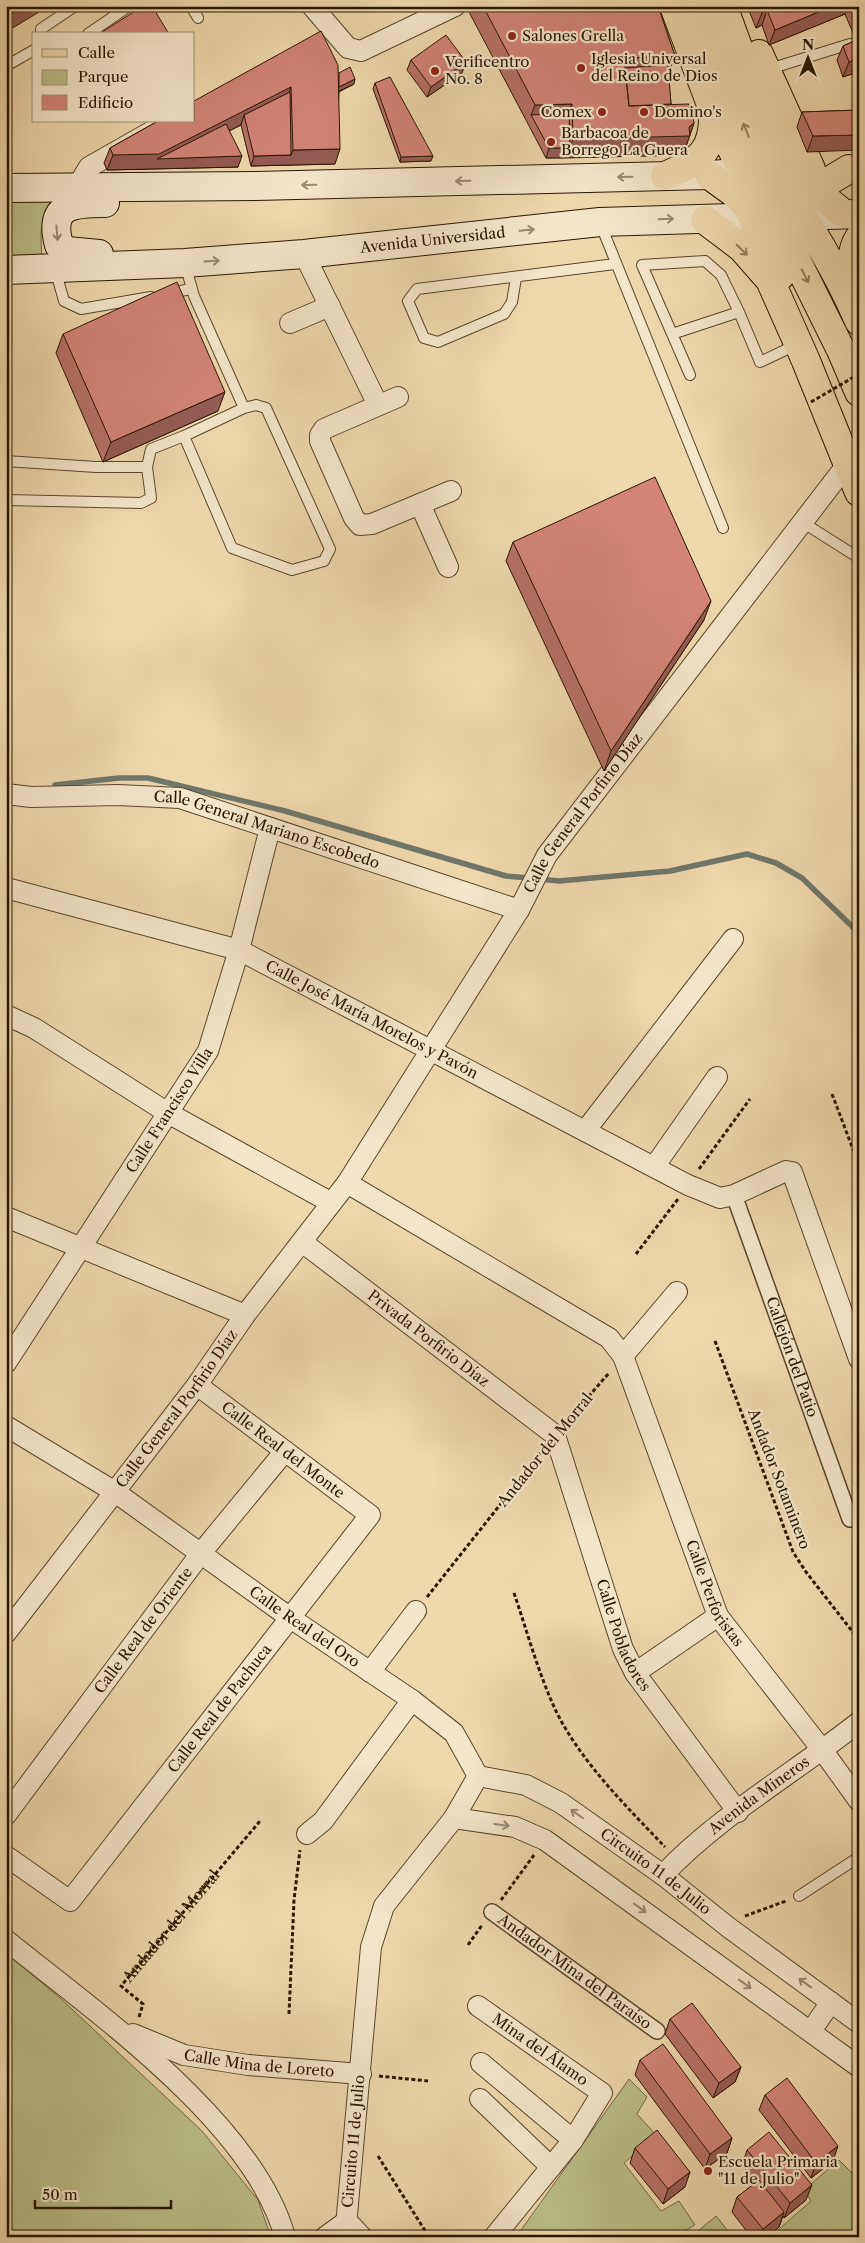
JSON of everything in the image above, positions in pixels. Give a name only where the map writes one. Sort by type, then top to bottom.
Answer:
[{"type":"main road","points":[[674,6],[713,110],[737,160],[779,193],[853,220]]},
{"type":"main road","points":[[695,6],[756,155],[850,301],[858,320]]},
{"type":"main road","points":[[723,6],[758,74]]},
{"type":"main road","points":[[739,6],[784,159],[779,193],[755,230],[823,360],[853,456],[859,492]]},
{"type":"main road","points":[[665,176],[698,160],[706,150],[714,128],[713,110]]},
{"type":"main road","points":[[704,220],[854,168]]},
{"type":"main road","points":[[854,168],[839,179],[836,187],[838,196],[853,220],[852,268],[858,320]]},
{"type":"main road","points":[[6,188],[256,186],[703,175],[734,193],[779,193]]},
{"type":"main road","points":[[703,175],[711,200],[704,220]]},
{"type":"main road","points":[[188,276],[143,256],[67,251],[58,245],[55,233],[57,216],[64,208],[83,203],[222,200],[256,186]]},
{"type":"main road","points":[[779,193],[859,392]]},
{"type":"main road","name":"Avenida Universidad","points":[[6,270],[54,268],[188,276],[304,254],[600,222],[671,219],[704,220]]},
{"type":"main road","points":[[704,220],[742,248],[770,280],[798,344],[853,456]]},
{"type":"street","points":[[312,6],[348,48],[361,50],[455,6]]},
{"type":"street","points":[[315,40],[333,30]]},
{"type":"street","points":[[77,188],[89,167],[168,122]]},
{"type":"street","points":[[304,254],[378,406]]},
{"type":"street","points":[[290,323],[330,306]]},
{"type":"street","points":[[398,397],[324,429],[320,435],[320,441],[354,518],[360,525],[372,524],[451,491]]},
{"type":"street","name":"Calle General Porfirio Díaz","points":[[6,1633],[12,1612],[115,1492],[197,1385],[245,1315],[302,1242],[330,1202],[347,1183],[522,904],[547,855],[853,456]]},
{"type":"street","points":[[420,504],[448,567]]},
{"type":"street","name":"Calle General Mariano Escobedo","points":[[6,794],[31,797],[118,795],[180,798],[270,828],[522,904]]},
{"type":"street","name":"Calle Francisco Villa","points":[[6,1363],[208,1052],[239,950],[270,828]]},
{"type":"street","name":"Calle José María Morelos y Pavón","points":[[6,888],[239,950],[430,1048],[654,1167],[727,1197]]},
{"type":"street","points":[[585,1131],[733,939]]},
{"type":"street","points":[[6,1015],[34,1028],[168,1113],[330,1202]]},
{"type":"street","points":[[654,1167],[716,1077]]},
{"type":"street","points":[[727,1197],[786,1171],[792,1172],[851,1311],[859,1359]]},
{"type":"street","points":[[347,1183],[609,1338],[623,1356],[677,1292]]},
{"type":"street","name":"Callejón del Patio","points":[[727,1197],[855,1518]]},
{"type":"street","points":[[6,1217],[245,1315]]},
{"type":"street","name":"Privada Porfirio Díaz","points":[[302,1242],[555,1435]]},
{"type":"street","name":"Calle Perforistas","points":[[623,1356],[718,1616],[823,1751],[859,1801]]},
{"type":"street","name":"Calle Real del Monte","points":[[197,1385],[370,1515]]},
{"type":"street","name":"Calle Real del Oro","points":[[6,1426],[115,1492],[289,1617],[412,1700],[454,1733],[478,1776]]},
{"type":"street","name":"Calle Pobladores","points":[[555,1435],[623,1649],[635,1673],[738,1812]]},
{"type":"street","name":"Calle Real de Oriente","points":[[6,1815],[201,1553],[285,1450]]},
{"type":"street","name":"Calle Real de Pachuca","points":[[6,1856],[70,1901],[370,1515]]},
{"type":"street","points":[[370,1672],[416,1611]]},
{"type":"street","points":[[635,1673],[718,1616]]},
{"type":"street","points":[[307,1834],[323,1821],[412,1700]]},
{"type":"street","name":"Avenida Mineros","points":[[663,1875],[677,1860],[738,1812],[823,1751],[859,1722]]},
{"type":"street","name":"Circuito 11 de Julio","points":[[346,2229],[371,1947],[384,1906],[454,1818],[478,1776],[526,1785],[562,1803],[663,1875],[728,1927],[859,2023]]},
{"type":"street","points":[[454,1818],[515,1827],[545,1840],[859,2067]]},
{"type":"street","name":"Andador Mina del Paraíso","points":[[492,1912],[657,2031]]},
{"type":"street","points":[[6,1940],[129,2034],[199,2104],[245,2158],[270,2198],[285,2237]]},
{"type":"street","points":[[811,2031],[831,2002]]},
{"type":"street","name":"Mina del Álamo","points":[[478,2006],[602,2093],[574,2140]]},
{"type":"street","name":"Calle Mina de Loreto","points":[[129,2034],[184,2055],[248,2066],[361,2074]]},
{"type":"street","points":[[481,2063],[574,2140],[494,2237]]},
{"type":"street","points":[[480,2099],[551,2167]]},
{"type":"street","name":"Circuito 11 de Julio","points":[[326,2237],[346,2229],[362,2237]]},
{"type":"lane","points":[[41,32],[41,29],[75,6]]},
{"type":"lane","points":[[91,32],[129,6]]},
{"type":"lane","points":[[191,6],[198,18]]},
{"type":"lane","points":[[758,74],[850,44]]},
{"type":"lane","points":[[6,66],[32,51]]},
{"type":"lane","points":[[600,222],[615,264],[723,528]]},
{"type":"lane","points":[[690,375],[642,265],[705,261],[721,274],[760,362],[798,344]]},
{"type":"lane","points":[[516,278],[512,302],[504,314],[438,342],[424,338],[408,302],[417,289],[615,264]]},
{"type":"lane","points":[[54,268],[64,301],[81,309],[188,276],[244,408]]},
{"type":"lane","points":[[672,334],[738,312]]},
{"type":"lane","points":[[6,500],[141,503],[150,498],[147,467],[150,449],[184,436],[244,408],[256,405],[266,408],[330,549],[324,561],[292,570],[232,548],[184,436]]},
{"type":"lane","points":[[6,461],[96,467],[147,467]]},
{"type":"lane","points":[[802,522],[859,558]]},
{"type":"lane","points":[[799,1896],[859,1857]]},
{"type":"path","points":[[811,402],[859,374]]},
{"type":"path","points":[[832,1094],[859,1165]]},
{"type":"path","name":"Andador Sotaminero","points":[[714,1340],[793,1552],[806,1572],[859,1640]]},
{"type":"path","name":"Andador del Morral","points":[[416,1611],[555,1435],[623,1356]]},
{"type":"path","points":[[514,1593],[556,1709],[568,1731],[609,1789],[677,1860]]},
{"type":"path","name":"Andador del Morral","points":[[129,2034],[143,2004],[121,1986],[260,1821]]},
{"type":"path","points":[[289,2014],[294,1900],[300,1844],[307,1834]]},
{"type":"path","points":[[468,1945],[545,1840]]},
{"type":"path","points":[[738,1919],[799,1896]]},
{"type":"path","points":[[361,2074],[428,2081]]},
{"type":"path","points":[[378,2156],[429,2237]]},
{"type":"green space","points":[[53,200],[48,207],[43,221],[41,235],[42,260],[6,261],[6,201]]},
{"type":"green space","points":[[6,1953],[59,1997],[202,2131],[258,2200],[271,2237],[6,2237]]},
{"type":"green space","points":[[629,2079],[647,2097],[637,2114],[656,2135],[624,2163],[661,2211],[679,2201],[695,2225],[674,2237],[516,2237]]},
{"type":"green space","points":[[839,2160],[859,2180],[859,2237],[770,2237],[811,2201],[804,2190]]},
{"type":"green space","points":[[716,2216],[733,2237],[691,2237]]},
{"type":"building","points":[[6,6],[24,6],[6,17]]},
{"type":"building","points":[[143,6],[152,6],[168,32],[102,32]]},
{"type":"building","points":[[483,6],[658,6],[675,56],[624,58],[629,106],[689,104],[689,112],[693,117],[694,123],[689,127],[690,136],[573,139],[572,104],[535,105]]},
{"type":"building","points":[[759,6],[833,6],[775,30],[767,10],[762,13]]},
{"type":"building","points":[[321,31],[338,65],[340,149],[293,150],[291,87],[159,154],[113,155],[110,148],[156,122],[195,122],[195,100]]},
{"type":"building","name":"Verificentro No. 8","points":[[446,35],[466,62],[431,87],[411,60]]},
{"type":"building","points":[[859,39],[859,62],[858,59],[849,62],[843,46]]},
{"type":"building","points":[[668,65],[671,104],[629,106],[625,68]]},
{"type":"building","points":[[350,67],[355,79],[339,87],[339,73]]},
{"type":"building","points":[[390,77],[433,156],[401,157],[375,83]]},
{"type":"building","points":[[290,92],[291,155],[254,156],[244,115]]},
{"type":"building","points":[[859,110],[859,135],[813,136],[802,112]]},
{"type":"building","points":[[569,113],[570,148],[549,148],[531,115]]},
{"type":"building","points":[[226,124],[242,156],[157,159]]},
{"type":"building","points":[[177,282],[225,392],[111,442],[63,334]]},
{"type":"building","points":[[655,477],[711,601],[611,751],[513,542]]},
{"type":"building","points":[[692,2003],[741,2067],[719,2083],[670,2019]]},
{"type":"building","points":[[663,2044],[732,2138],[710,2154],[640,2060]]},
{"type":"building","points":[[787,2078],[838,2146],[816,2163],[765,2095]]},
{"type":"building","points":[[657,2130],[690,2172],[668,2189],[635,2148]]},
{"type":"building","points":[[769,2132],[812,2185],[790,2203],[747,2150]]},
{"type":"building","points":[[759,2180],[784,2212],[763,2229],[737,2197]]},
{"type":"waterway","points":[[55,785],[119,778],[148,778],[285,811],[506,876],[530,878]]},
{"type":"waterway","points":[[539,879],[559,881],[670,871],[747,854],[776,863],[802,878],[859,933]]},
{"type":"place","name":"Salones Grella","points":[[512,36]]},
{"type":"place","name":"Iglesia Universal del Reino de Dios","points":[[581,68]]},
{"type":"place","name":"Verificentro No. 8","points":[[435,71]]},
{"type":"place","name":"Comex","points":[[602,112]]},
{"type":"place","name":"Domino's","points":[[644,112]]},
{"type":"place","name":"Barbacoa de Borrego La Guera","points":[[551,142]]},
{"type":"place","name":"Escuela Primaria \"11 de Julio\"","points":[[708,2171]]}]
